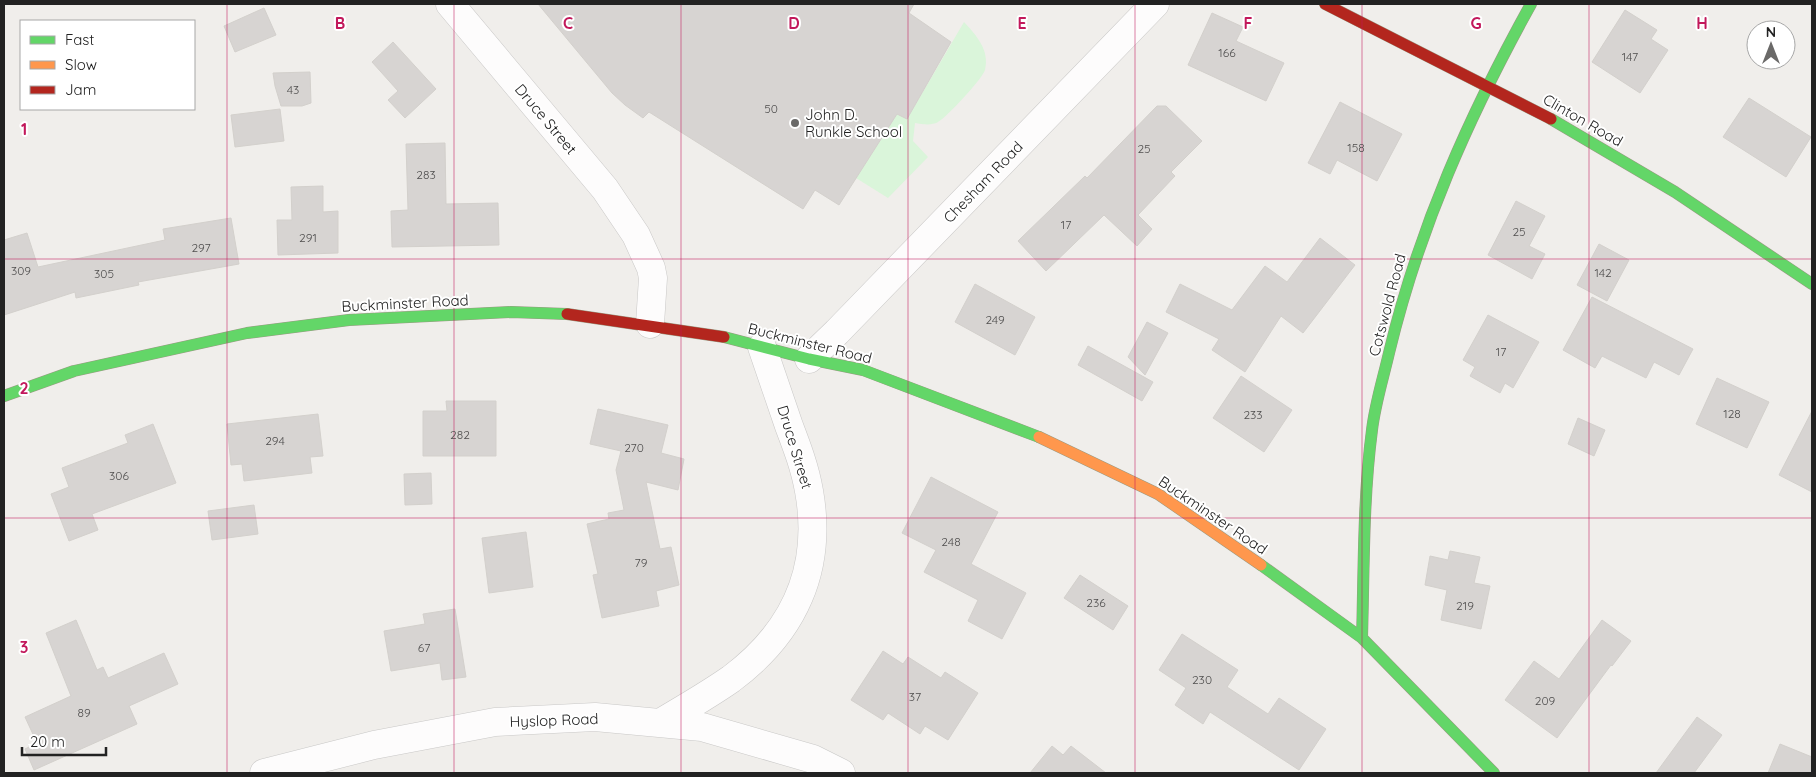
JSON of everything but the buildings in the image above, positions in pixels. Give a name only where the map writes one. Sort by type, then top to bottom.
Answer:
[{"type":"street","name":"Druce Street","points":[[450,4],[605,189],[636,235],[651,268],[653,278],[650,324]]},
{"type":"street","name":"Chesham Road","points":[[810,359],[1155,4]]},
{"type":"street","name":"Clinton Road","points":[[1325,4],[1557,122],[1650,176],[1812,284]]},
{"type":"street","name":"Cotswold Road","points":[[1362,638],[1366,503],[1372,429],[1397,317],[1428,219],[1487,85],[1531,4]]},
{"type":"street","name":"Buckminster Road","points":[[4,396],[74,371],[237,335],[349,320],[511,312],[578,314],[718,335],[810,359],[863,370],[1030,433],[1158,494],[1300,592],[1362,638],[1494,773]]},
{"type":"street","name":"Druce Street","points":[[660,723],[732,678],[751,661],[779,632],[795,608],[805,581],[813,550],[810,492],[798,446],[762,347]]},
{"type":"street","name":"Hyslop Road","points":[[264,773],[374,745],[495,722],[595,717],[702,726],[813,759],[841,773]]},
{"type":"green space","points":[[964,22],[984,49],[986,56],[985,70],[971,89],[942,119],[932,124],[915,123],[913,141],[928,157],[888,198],[856,178],[897,114],[907,119]]},
{"type":"traffic: fast","points":[[1362,638],[1365,508],[1372,430],[1379,392],[1401,307],[1415,261],[1448,174],[1487,88],[1531,4]]},
{"type":"traffic: fast","points":[[1551,119],[1675,192],[1812,284]]},
{"type":"traffic: fast","points":[[4,396],[74,371],[247,333],[349,320],[511,312],[567,314]]},
{"type":"traffic: fast","points":[[724,337],[809,359],[863,370],[1039,437]]},
{"type":"traffic: fast","points":[[1261,565],[1362,638],[1494,773]]},
{"type":"traffic: slow","points":[[1039,437],[1158,494],[1261,565]]},
{"type":"traffic: jam","points":[[1325,4],[1551,119]]},
{"type":"traffic: jam","points":[[567,314],[724,337]]},
{"type":"place","name":"John D. Runkle School","points":[[795,123]]}]
